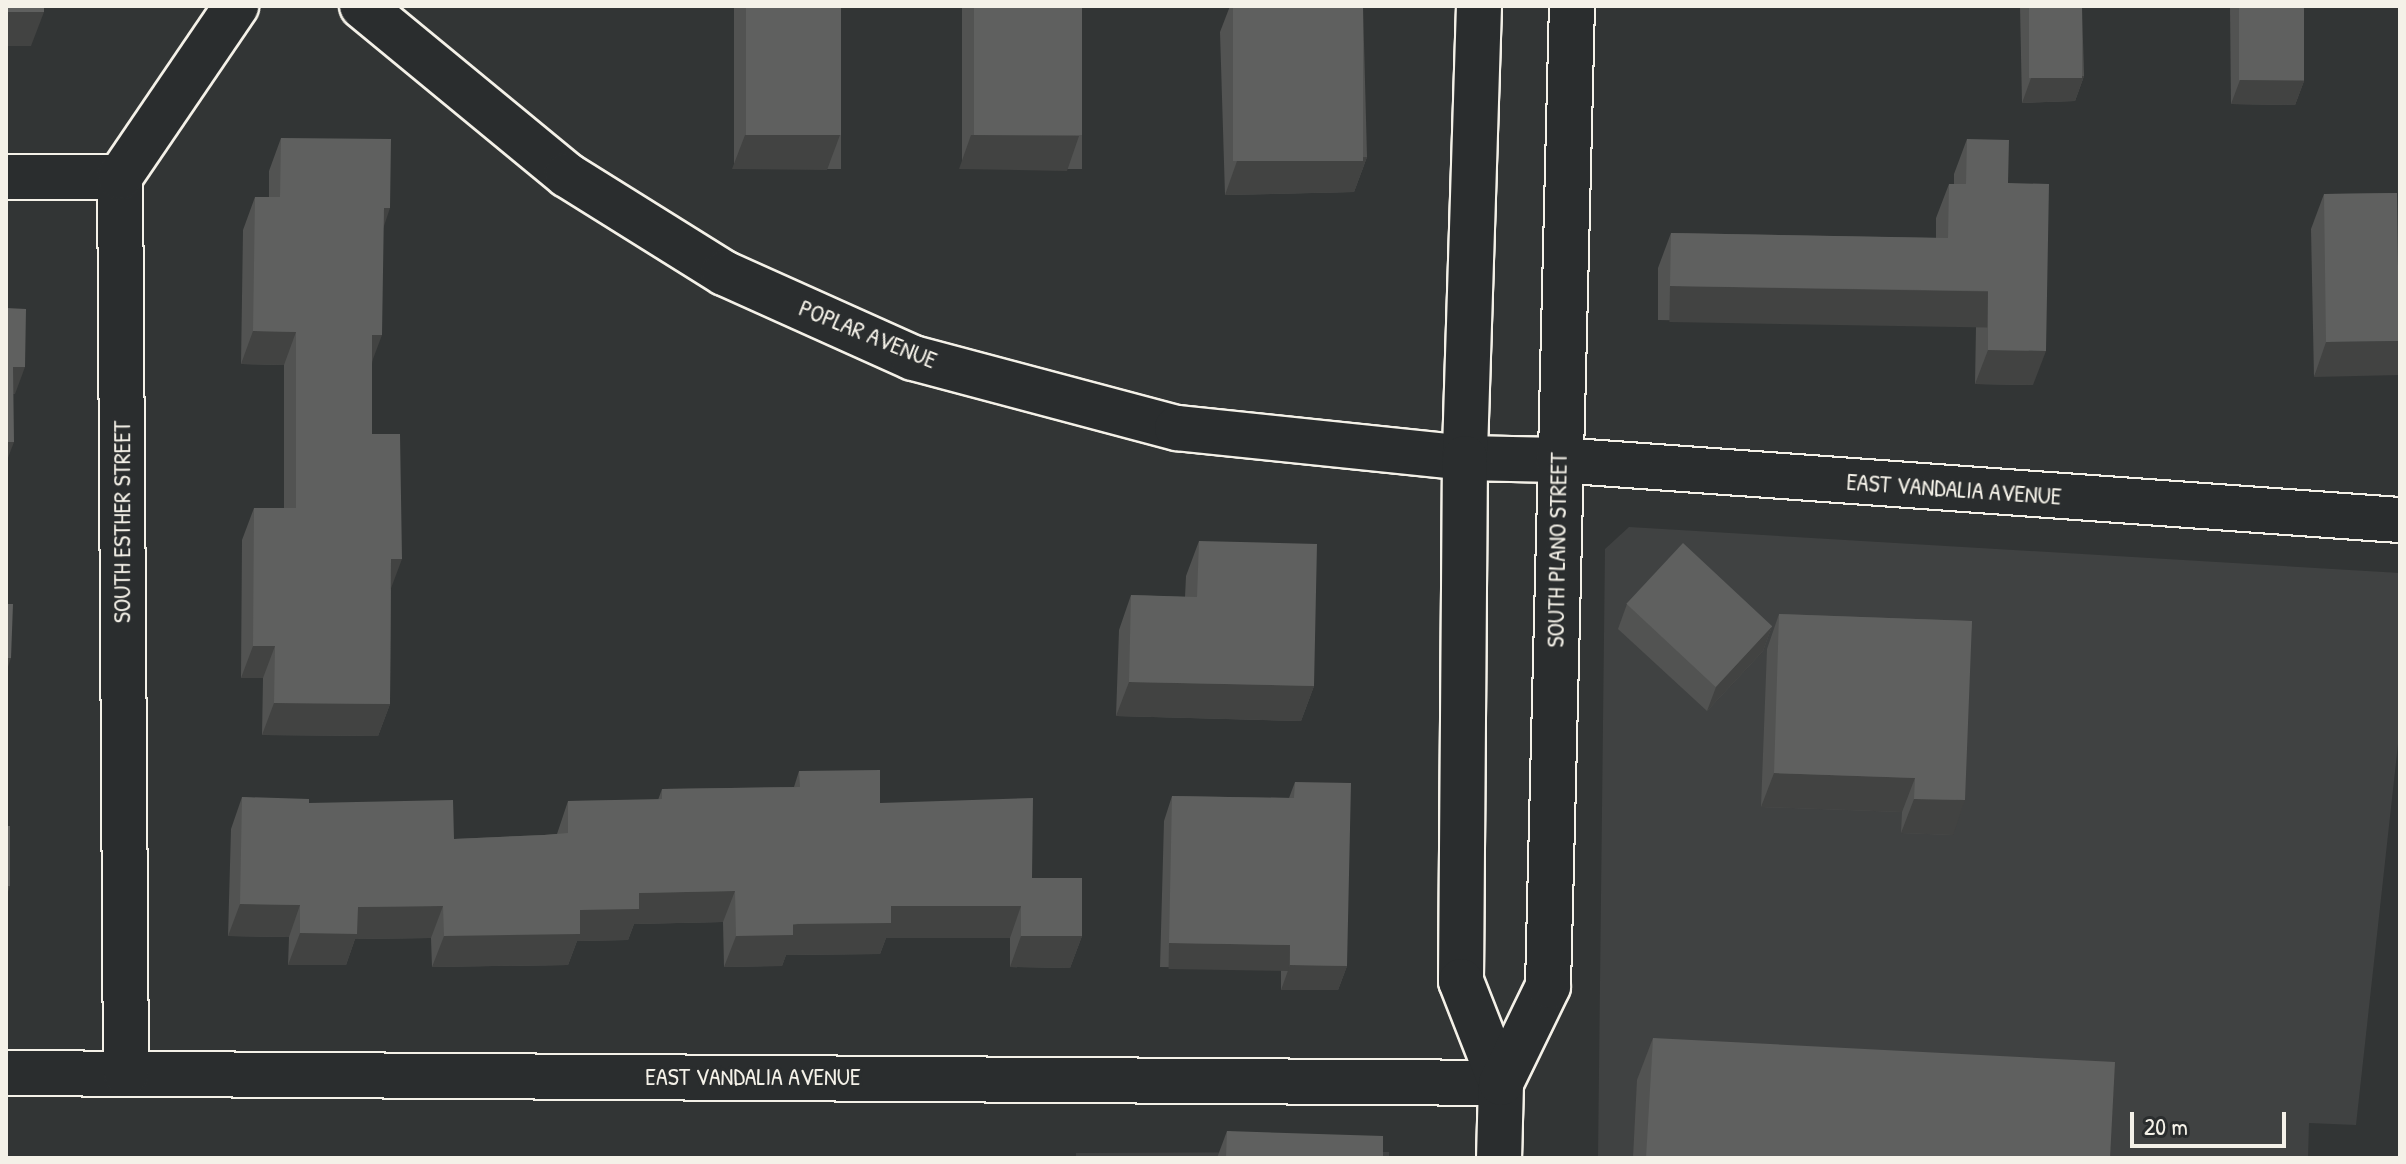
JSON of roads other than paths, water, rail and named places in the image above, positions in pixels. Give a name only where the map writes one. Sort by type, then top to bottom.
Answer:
[{"type":"street","points":[[6,177],[120,177],[236,6]]},
{"type":"street","name":"POPLAR AVENUE","points":[[362,6],[567,175],[724,273],[913,358],[1177,428],[1486,458]]},
{"type":"street","name":"SOUTH PLANO STREET","points":[[1479,6],[1486,458],[1461,981],[1501,1083],[1499,1158]]},
{"type":"street","name":"SOUTH PLANO STREET","points":[[1501,1083],[1548,986],[1558,460],[1572,6]]},
{"type":"street","name":"SOUTH ESTHER STREET","points":[[120,177],[126,1074]]},
{"type":"street","name":"EAST VANDALIA AVENUE","points":[[1486,458],[1558,460],[2400,520]]},
{"type":"street","name":"EAST VANDALIA AVENUE","points":[[6,1073],[1501,1083]]}]
